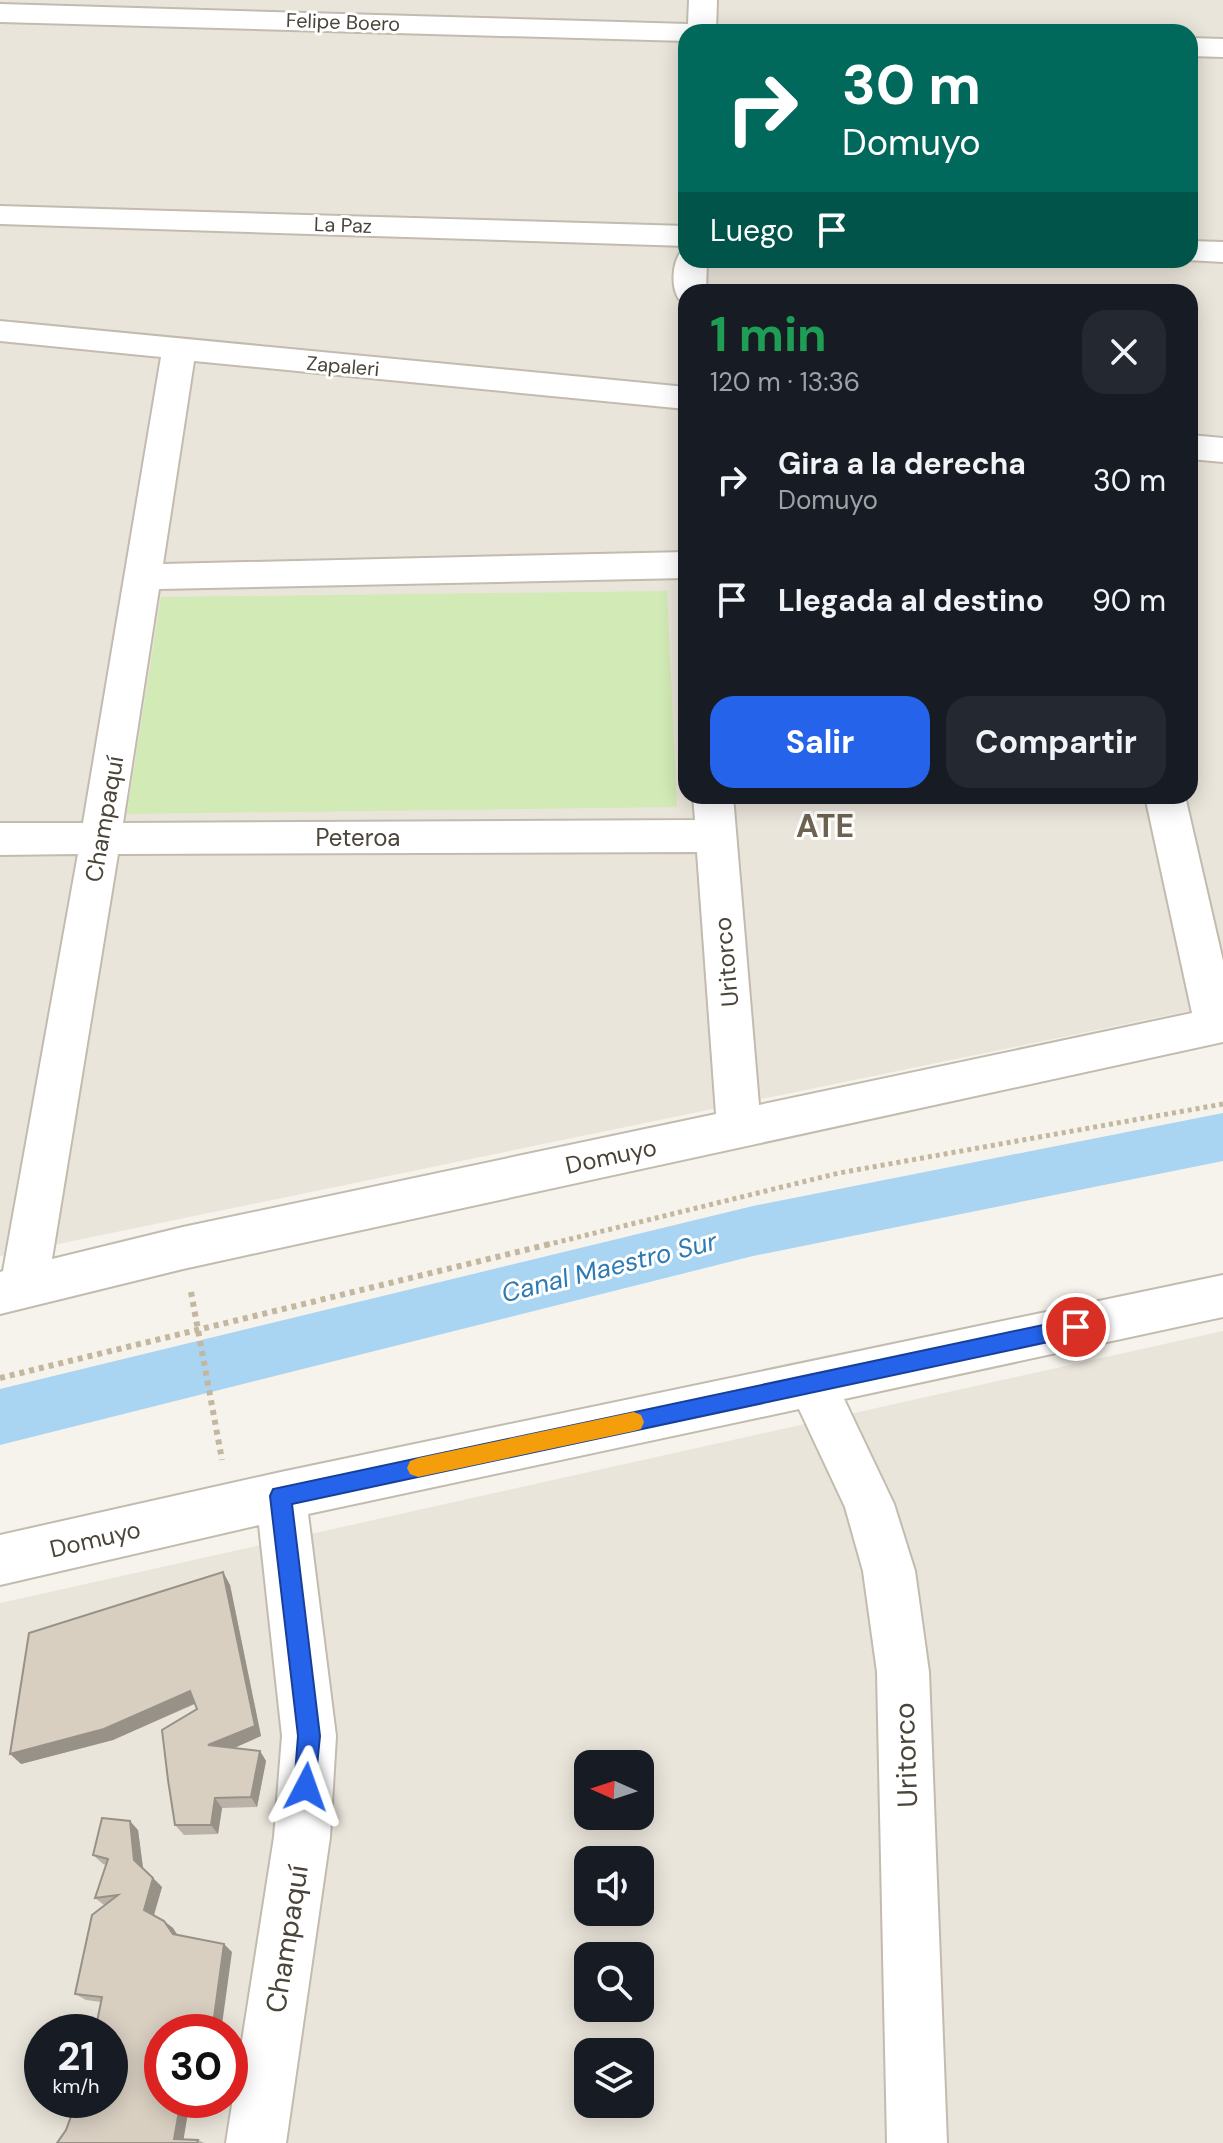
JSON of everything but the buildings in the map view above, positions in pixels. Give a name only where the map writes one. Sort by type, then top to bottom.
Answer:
[{"type":"street","points":[[702,24],[703,0]]},
{"type":"street","name":"Felipe Boero","points":[[0,13],[678,32]]},
{"type":"street","points":[[1198,47],[1223,48]]},
{"type":"street","name":"La Paz","points":[[0,215],[678,236]]},
{"type":"street","points":[[1198,251],[1223,252]]},
{"type":"street","name":"Zapaleri","points":[[0,331],[678,395]]},
{"type":"street","name":"Champaquí","points":[[12,1290],[101,837],[179,350]]},
{"type":"street","points":[[1198,448],[1223,450]]},
{"type":"street","points":[[144,577],[678,565]]},
{"type":"street","points":[[1167,804],[1220,1025]]},
{"type":"street","name":"Peteroa","points":[[0,839],[715,816]]},
{"type":"street","name":"Uritorco","points":[[715,816],[739,1128]]},
{"type":"street","name":"Domuyo","points":[[12,1290],[183,1248],[1220,1025]]},
{"type":"street","name":"Domuyo","points":[[0,1560],[281,1496],[1223,1296]]},
{"type":"street","name":"Uritorco","points":[[812,1384],[869,1504],[889,1571],[903,1672],[917,2143]]},
{"type":"street","name":"Champaquí","points":[[256,2143],[302,1837],[309,1736],[281,1496]]},
{"type":"path","points":[[0,1378],[839,1173],[1223,1104]]},
{"type":"path","points":[[198,1329],[212,1407]]},
{"type":"shaded area","points":[[0,0],[1223,0],[1223,1004],[0,1256]]},
{"type":"shaded area","points":[[1223,1331],[1223,2143],[0,2143],[0,1603]]},
{"type":"green space","points":[[667,591],[677,807],[127,814],[161,597]]},
{"type":"waterway","name":"Canal Maestro Sur","points":[[0,1417],[753,1231],[1223,1137]]},
{"type":"slow traffic","points":[[418,1468],[634,1422]]},
{"type":"district","name":"ATE","points":[[825,826]]},
{"type":"route","points":[[306,1787],[309,1736],[281,1496],[1076,1327]]}]
